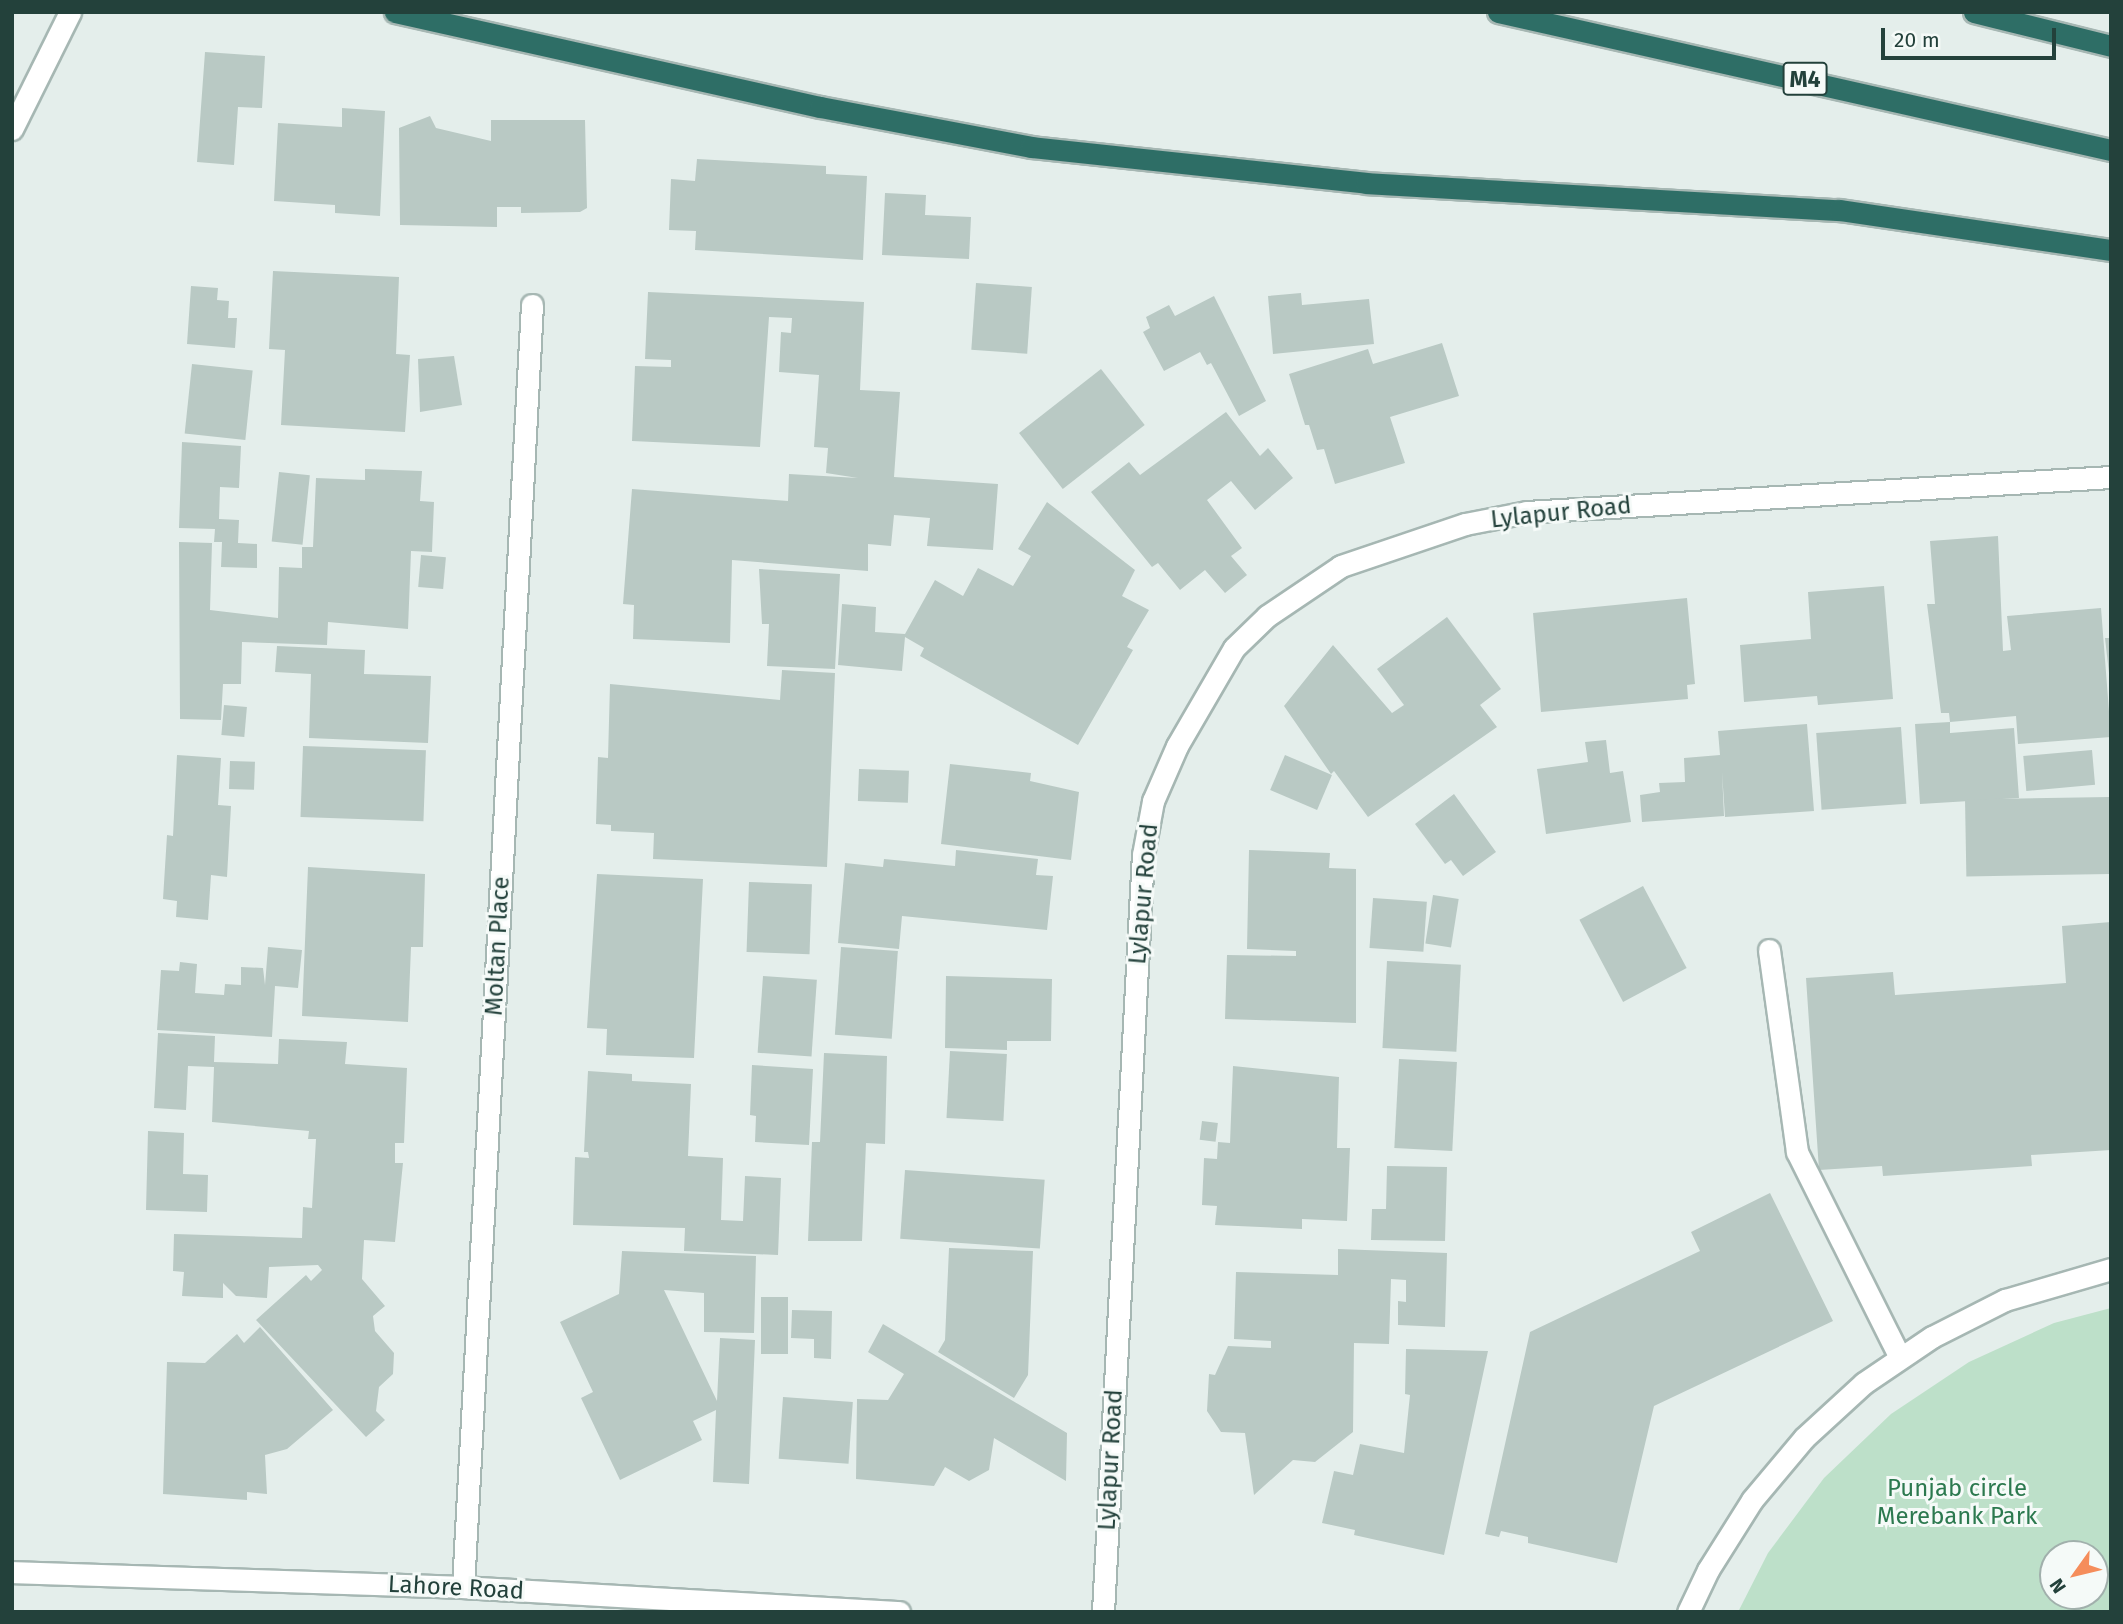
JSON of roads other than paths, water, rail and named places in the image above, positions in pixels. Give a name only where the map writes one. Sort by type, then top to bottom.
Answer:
[{"type":"highway","points":[[395,12],[820,107],[1031,147],[1366,183],[1839,210],[2111,250]]},
{"type":"highway","name":"M4","points":[[1498,12],[2111,150]]},
{"type":"highway","points":[[1974,12],[2111,46]]},
{"type":"street","points":[[12,129],[70,12]]},
{"type":"street","name":"Moltan Place","points":[[463,1587],[532,306]]},
{"type":"street","name":"Lylapur Road","points":[[1102,1612],[1143,855],[1153,801],[1172,757],[1201,698],[1234,649],[1267,616],[1341,566],[1465,524],[1527,512],[2111,477]]},
{"type":"street","points":[[1769,950],[1797,1152],[1900,1358]]},
{"type":"street","points":[[1688,1612],[1707,1570],[1752,1500],[1804,1438],[1864,1382],[1900,1358],[2005,1300],[2111,1269]]},
{"type":"street","name":"Lahore Road","points":[[12,1572],[463,1587],[899,1612]]},
{"type":"park label","name":"Punjab circle Merebank Park","points":[[1957,1503]]}]
